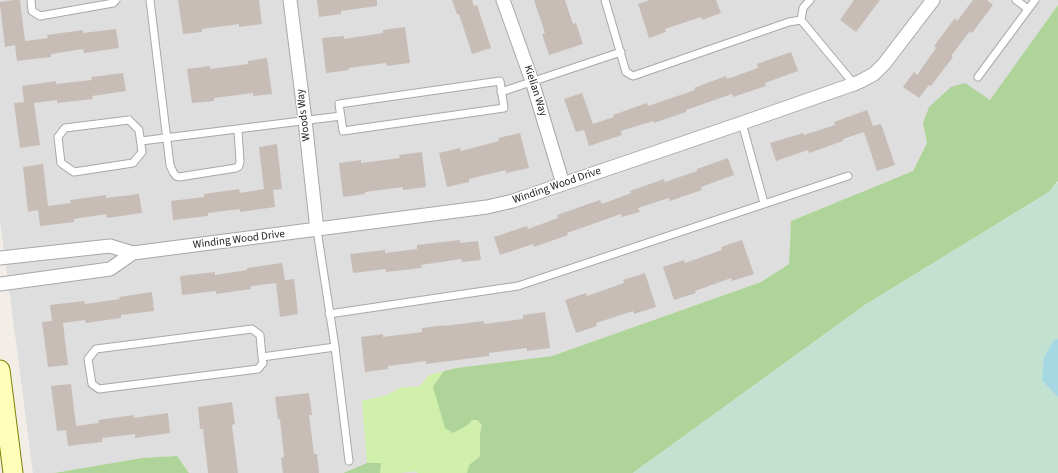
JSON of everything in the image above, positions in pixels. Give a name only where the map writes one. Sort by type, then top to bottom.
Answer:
[{"type":"main road","points":[[0,370],[13,473]]},
{"type":"street","name":"Woods Way","points":[[290,0],[317,230]]},
{"type":"street","name":"Kielian Way","points":[[503,0],[532,81],[564,184]]},
{"type":"street","name":"Winding Wood Drive","points":[[0,258],[110,246],[133,253],[487,207],[513,201],[854,84],[874,74],[884,64],[933,0]]},
{"type":"street","name":"Winding Wood Drive","points":[[0,284],[110,269],[133,253]]},
{"type":"lane","points":[[30,0],[32,11],[40,16],[113,3],[116,0]]},
{"type":"lane","points":[[150,0],[172,172],[179,178],[236,168],[239,166],[240,162],[238,130]]},
{"type":"lane","points":[[605,0],[626,72],[633,76],[789,22],[801,20]]},
{"type":"lane","points":[[810,0],[803,8],[801,20],[854,84]]},
{"type":"lane","points":[[1016,0],[1028,9]]},
{"type":"lane","points":[[978,77],[1035,0]]},
{"type":"lane","points":[[501,92],[621,52]]},
{"type":"lane","points":[[500,81],[501,92],[504,108],[343,131],[339,104],[500,81]]},
{"type":"lane","points":[[141,141],[341,116]]},
{"type":"lane","points":[[129,120],[139,130],[141,141],[142,152],[133,164],[74,172],[61,163],[58,137],[65,128],[129,120]]},
{"type":"lane","points":[[742,123],[764,204]]},
{"type":"lane","points":[[329,314],[518,286],[848,176]]},
{"type":"lane","points":[[317,230],[349,461]]},
{"type":"lane","points":[[252,329],[260,335],[262,357],[263,363],[258,369],[99,389],[92,384],[88,359],[96,349],[252,329]]},
{"type":"lane","points":[[262,357],[334,347]]},
{"type":"shaded area","points":[[0,0],[1058,0],[1058,5],[990,101],[923,123],[927,143],[913,171],[791,221],[789,264],[761,282],[552,356],[456,368],[444,371],[469,465],[467,473],[380,473],[381,463],[367,463],[343,473],[189,473],[177,456],[142,458],[54,473],[33,473],[0,220]]},
{"type":"green space","points":[[1058,5],[1058,181],[1049,192],[865,305],[633,473],[467,473],[469,465],[480,456],[480,433],[482,425],[477,420],[472,420],[468,425],[453,433],[445,428],[433,387],[444,371],[456,368],[552,356],[761,282],[789,264],[791,221],[913,171],[927,143],[923,123],[929,107],[951,87],[965,83],[990,100]]},
{"type":"green space","points":[[1058,182],[1058,339],[1054,340],[1042,381],[1058,397],[1058,473],[633,473],[865,305],[1049,192]]},
{"type":"green space","points":[[444,371],[433,387],[461,428],[468,425],[471,420],[477,420],[482,425],[480,433],[480,456],[469,465],[467,473],[417,473],[417,471],[380,473],[381,463],[367,463],[362,401],[387,395],[399,388],[420,386],[429,375]]},
{"type":"green space","points":[[177,456],[189,473],[54,473],[142,458]]},
{"type":"green space","points":[[367,463],[381,463],[380,473],[343,473]]},
{"type":"water","points":[[1058,339],[1058,397],[1042,381],[1044,357],[1054,340]]},
{"type":"building","points":[[20,0],[25,41],[48,38],[47,35],[83,30],[83,33],[116,29],[119,48],[84,53],[83,49],[51,54],[51,57],[17,61],[15,45],[5,47],[0,5],[0,2]]},
{"type":"building","points":[[178,0],[259,0],[262,24],[239,27],[239,24],[202,29],[202,32],[183,34]]},
{"type":"building","points":[[317,0],[377,0],[377,6],[341,11],[341,14],[319,17]]},
{"type":"building","points":[[452,0],[472,0],[474,6],[477,5],[491,48],[472,54],[459,14],[457,14]]},
{"type":"building","points":[[534,0],[565,0],[573,24],[576,23],[583,44],[549,55],[542,34],[545,33]]},
{"type":"building","points":[[650,0],[716,0],[721,13],[702,20],[701,17],[665,29],[666,32],[649,38],[638,4]]},
{"type":"building","points":[[854,0],[880,0],[856,32],[840,20]]},
{"type":"building","points":[[973,0],[987,0],[993,5],[972,33],[970,31],[931,86],[929,85],[919,98],[903,87],[914,72],[917,75],[936,48],[934,46],[955,18],[957,21]]},
{"type":"building","points":[[405,27],[410,63],[387,66],[386,63],[348,68],[349,70],[326,73],[322,38],[344,36],[344,39],[383,33],[383,30]]},
{"type":"building","points":[[791,52],[798,71],[765,83],[766,86],[733,97],[732,94],[654,123],[653,121],[621,131],[622,135],[589,146],[584,130],[576,132],[564,99],[582,93],[593,124],[647,103],[648,106],[695,90],[694,88],[726,76],[727,79],[758,68],[757,64]]},
{"type":"building","points":[[267,58],[272,94],[253,96],[253,93],[214,98],[214,101],[192,103],[187,69],[210,66],[210,69],[248,64],[248,61]]},
{"type":"building","points":[[123,73],[126,91],[92,96],[93,99],[57,103],[57,100],[34,103],[40,145],[20,148],[14,103],[24,102],[22,86],[56,81],[56,84],[92,80],[91,77]]},
{"type":"building","points":[[867,110],[873,126],[881,124],[895,165],[877,171],[864,132],[809,153],[808,150],[776,161],[770,143],[803,133],[804,135],[835,125],[834,122]]},
{"type":"building","points":[[520,133],[529,168],[506,173],[506,170],[469,179],[469,182],[447,187],[439,153],[460,148],[461,151],[499,141],[498,138]]},
{"type":"building","points":[[277,144],[282,189],[273,190],[275,207],[240,212],[240,209],[208,213],[208,216],[173,220],[171,201],[204,197],[204,194],[239,189],[240,193],[264,189],[259,147]]},
{"type":"building","points":[[422,152],[426,187],[403,190],[403,187],[365,192],[365,194],[343,197],[339,163],[361,160],[361,163],[400,158],[399,155]]},
{"type":"building","points":[[728,158],[734,175],[701,187],[702,190],[670,201],[669,198],[638,208],[640,212],[622,217],[621,214],[567,233],[568,235],[534,247],[533,244],[500,255],[494,237],[527,226],[528,229],[558,218],[557,215],[600,200],[602,204],[631,193],[630,191],[664,179],[665,182]]},
{"type":"building","points":[[43,164],[48,206],[71,203],[70,200],[106,195],[106,198],[139,194],[142,213],[107,218],[106,214],[74,219],[74,222],[40,226],[38,210],[28,212],[23,167]]},
{"type":"building","points":[[460,240],[460,243],[478,241],[481,260],[462,262],[461,259],[421,265],[422,268],[386,272],[386,269],[353,273],[350,254],[385,250],[385,253],[417,249],[417,245]]},
{"type":"building","points":[[742,240],[754,274],[732,281],[731,278],[695,291],[696,293],[674,300],[663,267],[684,260],[685,263],[722,250],[721,247]]},
{"type":"building","points":[[282,263],[285,280],[294,279],[298,314],[280,317],[276,283],[251,286],[251,289],[216,294],[216,291],[182,295],[180,276],[215,272],[215,275],[247,270],[247,268]]},
{"type":"building","points":[[645,273],[656,307],[634,314],[633,311],[596,323],[597,326],[576,333],[565,300],[586,293],[587,296],[624,283],[623,280]]},
{"type":"building","points":[[152,292],[154,311],[121,315],[121,318],[86,323],[85,320],[63,323],[68,365],[48,367],[42,322],[52,321],[50,305],[84,301],[85,304],[120,299],[119,297]]},
{"type":"building","points":[[545,312],[550,348],[527,351],[527,348],[489,353],[489,356],[426,364],[426,361],[388,366],[388,369],[365,372],[361,337],[383,334],[383,337],[422,332],[422,328],[444,325],[484,321],[484,324],[523,319],[523,315]]},
{"type":"building","points":[[71,384],[76,426],[99,423],[98,420],[134,415],[134,418],[168,413],[170,433],[135,438],[135,434],[102,438],[102,442],[68,446],[66,430],[57,431],[51,386]]},
{"type":"building","points":[[309,393],[312,415],[309,415],[314,454],[317,454],[319,473],[283,473],[281,458],[284,457],[280,419],[278,420],[275,397]]},
{"type":"building","points":[[232,402],[235,424],[232,425],[238,473],[208,473],[203,429],[200,429],[198,407]]}]
